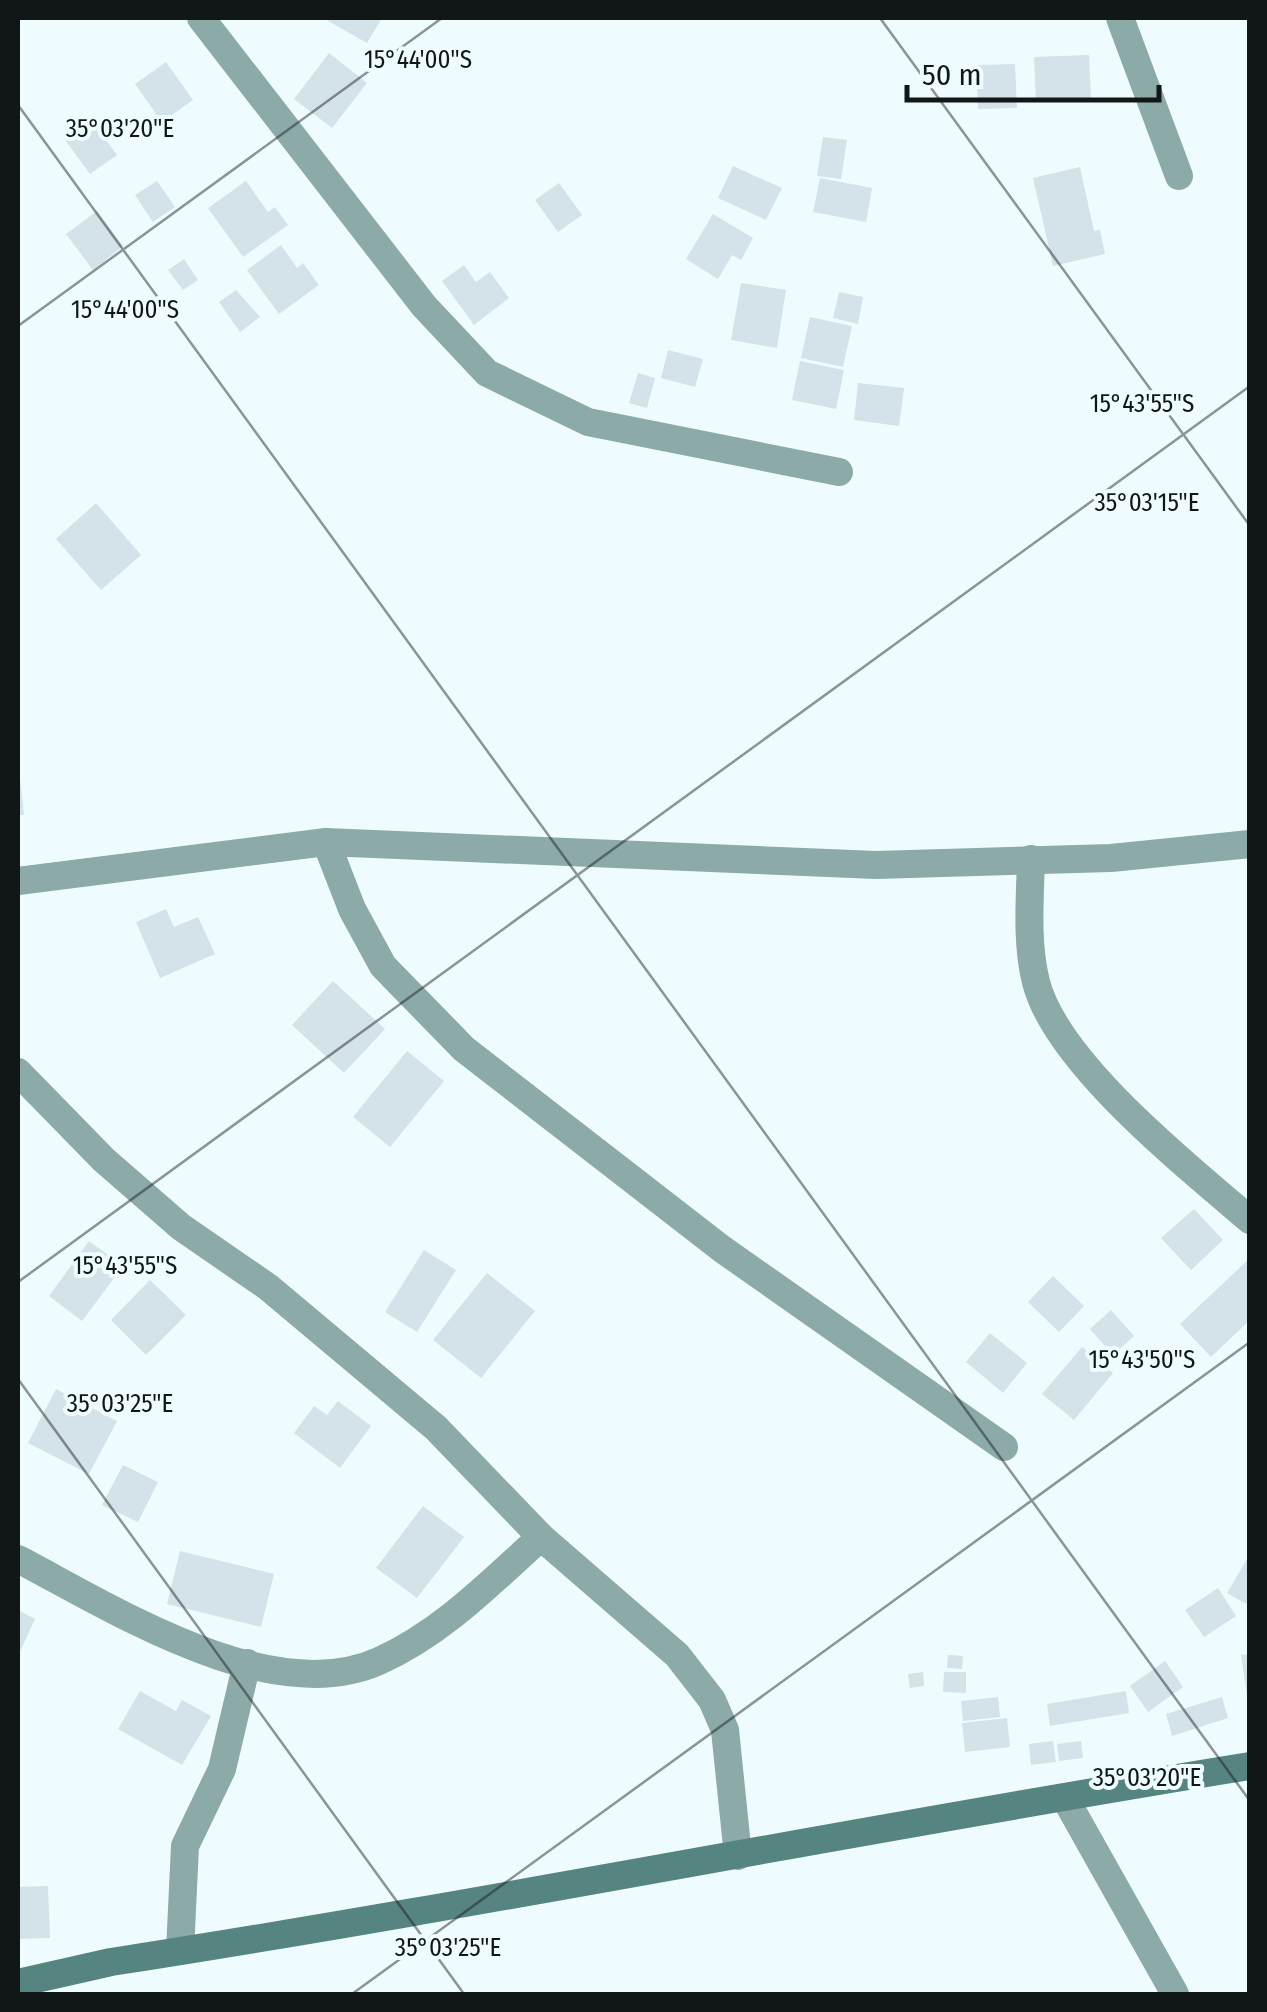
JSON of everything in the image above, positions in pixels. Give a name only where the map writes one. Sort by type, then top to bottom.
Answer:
[{"type":"main road","points":[[18,1983],[180,1951],[738,1856],[910,1820],[1066,1800],[1250,1766]]},
{"type":"street","points":[[201,18],[424,306],[487,373],[588,422],[839,472]]},
{"type":"street","points":[[1120,18],[1179,176]]},
{"type":"street","points":[[326,842],[352,909],[383,966],[464,1049],[722,1249],[1004,1447]]},
{"type":"street","points":[[18,881],[326,842],[770,864],[1111,858],[1250,844]]},
{"type":"street","points":[[1031,859],[1036,982],[1055,1026],[1178,1158],[1250,1220]]},
{"type":"street","points":[[18,1072],[104,1160],[182,1227],[268,1286],[436,1428],[541,1536],[677,1656],[712,1700],[726,1730],[738,1856]]},
{"type":"street","points":[[18,1559],[193,1650],[247,1663],[324,1674],[375,1664],[448,1620],[541,1536]]},
{"type":"street","points":[[180,1951],[186,1846],[222,1769],[247,1663]]},
{"type":"street","points":[[1066,1800],[1175,1994]]},
{"type":"building","points":[[323,18],[382,18],[367,43]]},
{"type":"building","points":[[329,53],[367,83],[332,128],[294,99]]},
{"type":"building","points":[[1089,55],[1091,98],[1036,101],[1034,57]]},
{"type":"building","points":[[166,62],[193,100],[162,122],[135,84]]},
{"type":"building","points":[[1015,64],[1017,108],[978,109],[976,65]]},
{"type":"building","points":[[90,118],[117,155],[90,174],[63,137]]},
{"type":"building","points":[[823,137],[847,140],[841,179],[817,176]]},
{"type":"building","points":[[733,166],[782,188],[766,220],[718,198]]},
{"type":"building","points":[[1080,167],[1094,231],[1100,230],[1105,254],[1053,266],[1033,178]]},
{"type":"building","points":[[820,178],[872,188],[866,222],[813,212]]},
{"type":"building","points":[[157,181],[175,207],[153,222],[135,195]]},
{"type":"building","points":[[246,181],[268,212],[275,207],[288,225],[243,257],[208,208]]},
{"type":"building","points":[[559,183],[582,215],[558,232],[535,200]]},
{"type":"building","points":[[97,211],[123,246],[93,270],[66,234]]},
{"type":"building","points":[[713,214],[753,238],[741,260],[732,255],[718,279],[686,259]]},
{"type":"building","points":[[281,245],[297,268],[303,263],[319,285],[279,314],[247,270]]},
{"type":"building","points":[[184,259],[198,280],[183,290],[168,270]]},
{"type":"building","points":[[464,265],[476,282],[490,272],[509,298],[474,325],[442,281]]},
{"type":"building","points":[[741,283],[786,290],[777,348],[731,340]]},
{"type":"building","points":[[236,290],[260,317],[240,332],[219,302]]},
{"type":"building","points":[[839,292],[863,297],[858,324],[833,318]]},
{"type":"building","points":[[810,317],[852,326],[843,367],[801,358]]},
{"type":"building","points":[[668,350],[703,359],[695,387],[661,378]]},
{"type":"building","points":[[800,361],[844,370],[836,409],[792,400]]},
{"type":"building","points":[[638,373],[655,378],[647,408],[629,403]]},
{"type":"building","points":[[858,383],[904,388],[899,426],[854,420]]},
{"type":"building","points":[[96,503],[141,555],[101,590],[56,539]]},
{"type":"building","points":[[20,779],[24,815],[18,815]]},
{"type":"building","points":[[166,909],[174,927],[198,917],[215,954],[160,978],[136,922]]},
{"type":"building","points":[[333,981],[385,1029],[344,1073],[292,1025]]},
{"type":"building","points":[[407,1051],[444,1081],[390,1147],[353,1117]]},
{"type":"building","points":[[1194,1209],[1223,1240],[1191,1270],[1161,1238]]},
{"type":"building","points":[[89,1241],[123,1266],[82,1321],[49,1296]]},
{"type":"building","points":[[424,1250],[456,1270],[417,1332],[385,1312]]},
{"type":"building","points":[[1250,1258],[1250,1320],[1211,1357],[1180,1324]]},
{"type":"building","points":[[487,1273],[535,1311],[481,1378],[433,1340]]},
{"type":"building","points":[[1053,1276],[1084,1306],[1059,1332],[1028,1302]]},
{"type":"building","points":[[150,1280],[186,1315],[146,1355],[111,1320]]},
{"type":"building","points":[[1111,1310],[1134,1336],[1113,1355],[1090,1329]]},
{"type":"building","points":[[990,1333],[1027,1363],[1003,1393],[966,1362]]},
{"type":"building","points":[[1082,1347],[1113,1373],[1074,1420],[1042,1394]]},
{"type":"building","points":[[56,1389],[117,1421],[89,1474],[28,1443]]},
{"type":"building","points":[[338,1401],[371,1426],[340,1468],[294,1433],[314,1406],[327,1415]]},
{"type":"building","points":[[123,1465],[158,1482],[138,1522],[102,1505]]},
{"type":"building","points":[[423,1506],[464,1537],[417,1598],[376,1568]]},
{"type":"building","points":[[180,1551],[274,1574],[261,1627],[167,1604]]},
{"type":"building","points":[[1250,1554],[1250,1597],[1246,1604],[1227,1593]]},
{"type":"building","points":[[1218,1588],[1236,1616],[1204,1637],[1185,1610]]},
{"type":"building","points":[[18,1610],[35,1619],[18,1656]]},
{"type":"building","points":[[1250,1654],[1250,1695],[1247,1695],[1241,1655]]},
{"type":"building","points":[[948,1655],[963,1656],[962,1669],[947,1668]]},
{"type":"building","points":[[1165,1661],[1183,1687],[1148,1712],[1130,1686]]},
{"type":"building","points":[[923,1672],[924,1686],[910,1688],[908,1674]]},
{"type":"building","points":[[944,1672],[966,1672],[966,1693],[943,1692]]},
{"type":"building","points":[[140,1691],[176,1711],[182,1700],[211,1716],[182,1765],[118,1729]]},
{"type":"building","points":[[1126,1691],[1129,1713],[1050,1726],[1047,1704]]},
{"type":"building","points":[[998,1697],[1000,1717],[963,1721],[961,1701]]},
{"type":"building","points":[[1222,1697],[1228,1718],[1172,1736],[1166,1714]]},
{"type":"building","points":[[1007,1718],[1010,1747],[965,1752],[962,1723]]},
{"type":"building","points":[[1053,1741],[1056,1762],[1031,1765],[1029,1744]]},
{"type":"building","points":[[1081,1741],[1083,1758],[1059,1761],[1057,1744]]},
{"type":"building","points":[[48,1886],[50,1938],[18,1939],[18,1887]]}]
